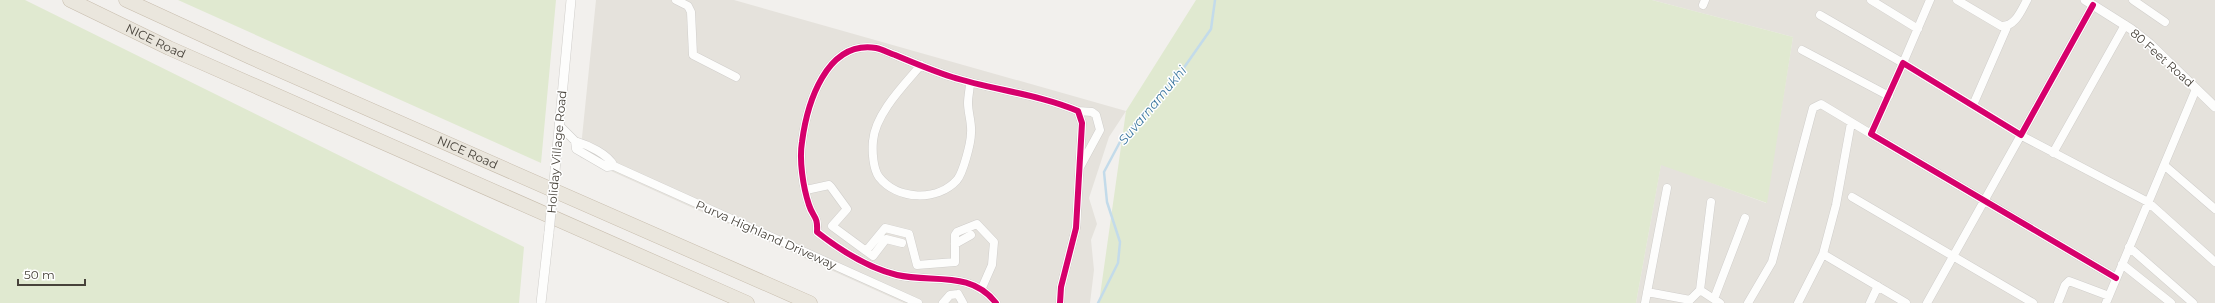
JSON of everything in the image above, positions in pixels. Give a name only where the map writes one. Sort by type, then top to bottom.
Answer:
[{"type":"highway","name":"NICE Road","points":[[70,0],[169,48],[747,303]]},
{"type":"highway","name":"NICE Road","points":[[126,0],[250,57],[810,303]]},
{"type":"street","name":"Holiday Village Road","points":[[541,303],[571,0]]},
{"type":"street","points":[[676,0],[688,6],[691,12],[693,55],[736,77]]},
{"type":"street","points":[[1871,0],[1918,29]]},
{"type":"street","points":[[1871,134],[1930,0]]},
{"type":"street","points":[[1957,0],[2001,26],[2007,27]]},
{"type":"street","points":[[1972,105],[2007,27],[2012,24],[2027,0]]},
{"type":"street","name":"80 Feet Road","points":[[2085,0],[2125,25],[2150,44],[2215,107]]},
{"type":"street","points":[[2133,0],[2165,22]]},
{"type":"street","points":[[1927,303],[2093,5]]},
{"type":"street","points":[[1820,15],[1903,62],[2020,135],[2148,202],[2215,262]]},
{"type":"street","points":[[2053,153],[2125,25]]},
{"type":"street","name":"Purva Highland Driveway","points":[[996,303],[989,293],[964,281],[940,277],[898,275],[866,263],[831,243],[817,232],[818,219],[809,206],[803,176],[801,143],[809,106],[821,79],[840,55],[854,48],[876,48],[970,82],[1059,103],[1078,111],[1092,112],[1096,115],[1100,130],[1079,170]]},
{"type":"street","points":[[1802,50],[1889,96]]},
{"type":"street","points":[[921,65],[896,93],[879,120],[873,141],[875,169],[879,176],[892,188],[906,194],[923,196],[939,192],[958,179],[971,133],[968,103],[970,82]]},
{"type":"street","points":[[2058,303],[2065,285],[2069,282],[2107,300],[2196,89]]},
{"type":"street","points":[[1748,303],[1772,262],[1780,238],[1813,108],[1821,104],[2116,278]]},
{"type":"street","points":[[1060,303],[1060,287],[1076,228],[1082,123],[1078,111]]},
{"type":"street","points":[[1798,303],[1823,254],[1836,204],[1851,123]]},
{"type":"street","name":"Purva Highland Driveway","points":[[559,125],[575,141],[583,144],[611,161],[614,166],[918,303]]},
{"type":"street","points":[[2164,165],[2215,209]]},
{"type":"street","points":[[806,190],[829,185],[847,208],[832,226],[873,256],[886,239],[902,243]]},
{"type":"street","points":[[1645,303],[1667,188]]},
{"type":"street","points":[[1852,198],[1953,258],[2033,303]]},
{"type":"street","points":[[1647,292],[1690,301],[1700,290],[1711,202]]},
{"type":"street","points":[[1700,290],[1717,301],[1746,218]]},
{"type":"street","points":[[866,251],[885,228],[910,234],[917,265],[955,262],[955,235],[957,232],[977,224],[994,242],[992,265],[981,290]]},
{"type":"street","points":[[955,244],[971,235]]},
{"type":"street","points":[[2129,247],[2193,303]]},
{"type":"street","points":[[1823,254],[1906,303]]},
{"type":"street","points":[[2122,264],[2171,303]]},
{"type":"street","points":[[958,294],[964,281]]},
{"type":"street","points":[[1870,303],[1878,286]]},
{"type":"street","points":[[943,303],[950,295],[958,294]]},
{"type":"street","points":[[958,294],[964,303]]},
{"type":"shaded area","points":[[596,0],[734,0],[1126,111],[1109,137],[1089,198],[1097,224],[1091,240],[1094,270],[1090,303],[904,303],[580,157]]},
{"type":"shaded area","points":[[1652,0],[2215,0],[2215,303],[1636,303],[1661,164],[1766,203],[1793,37]]},
{"type":"green space","points":[[0,0],[25,0],[524,247],[519,303],[0,303]]},
{"type":"green space","points":[[178,0],[556,0],[541,163]]},
{"type":"green space","points":[[1196,0],[1652,0],[1793,37],[1767,203],[1661,165],[1636,303],[1099,303],[1126,111]]},
{"type":"waterway","name":"Suvarnamukhi","points":[[1098,303],[1118,263],[1120,242],[1107,202],[1104,172],[1121,140],[1183,69],[1211,29],[1215,0]]},
{"type":"cycle path","points":[[2093,5],[2021,135],[1903,63],[1871,134],[2116,278]]},
{"type":"cycle path","points":[[996,303],[986,293],[975,286],[963,282],[910,277],[886,272],[845,252],[817,232],[816,219],[809,205],[803,182],[801,165],[802,142],[814,93],[832,64],[844,54],[859,48],[876,48],[952,77],[1047,100],[1078,111],[1082,123],[1076,228],[1061,287],[1060,303]]}]
